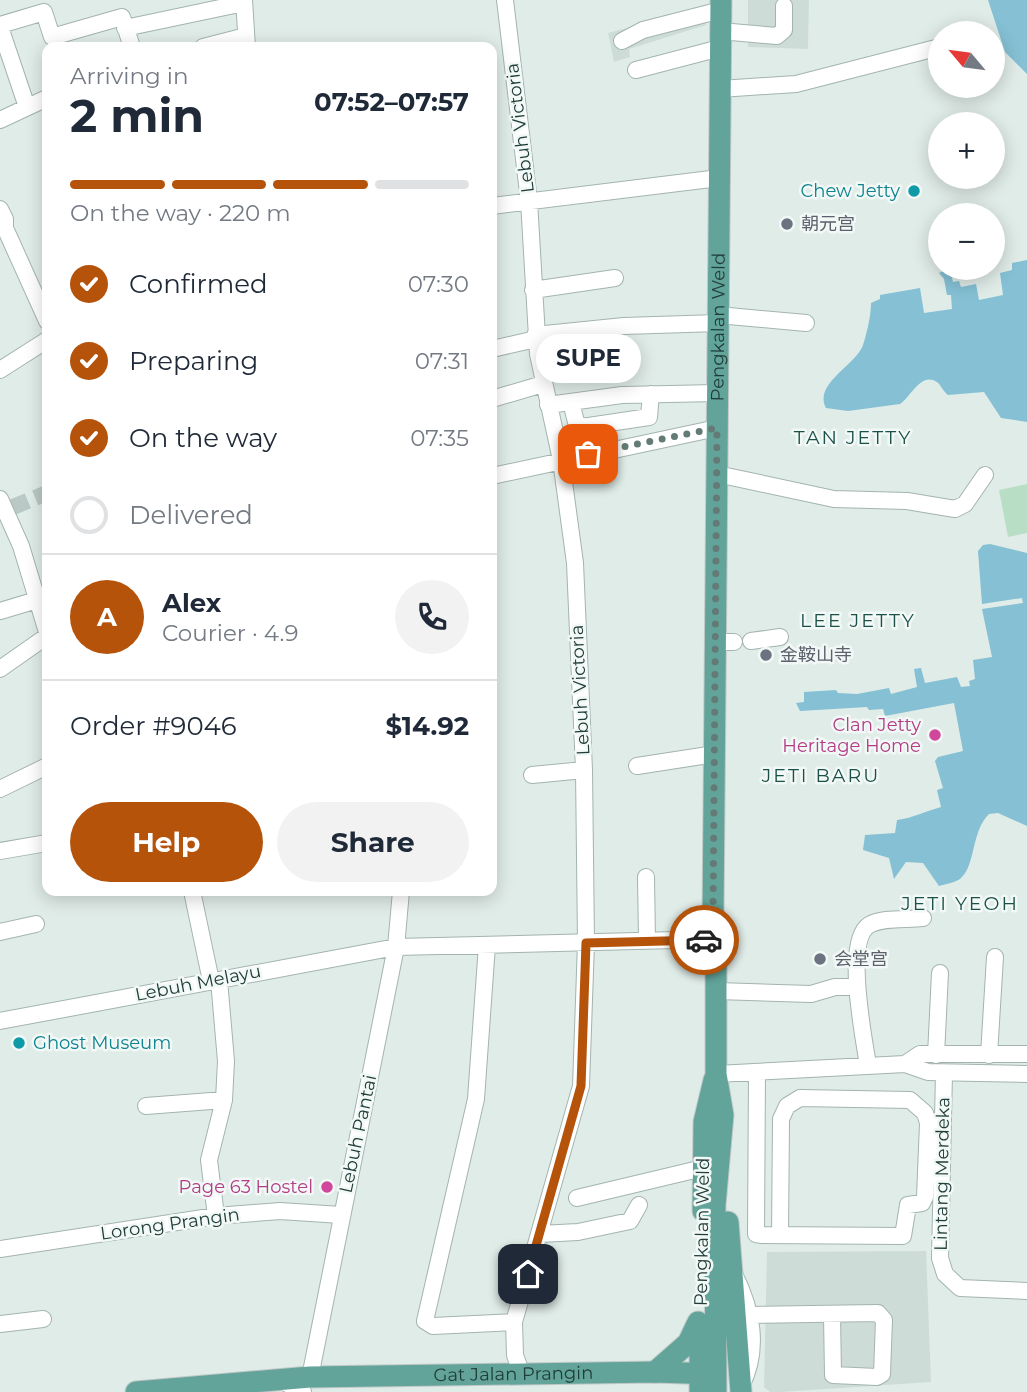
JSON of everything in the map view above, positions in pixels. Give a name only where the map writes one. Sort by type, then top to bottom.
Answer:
[{"type":"main road","name":"Pengkalan Weld","points":[[709,1385],[701,1315],[712,1170],[723,1115],[716,1074],[717,991],[713,917],[715,754],[734,642],[717,474],[721,22]]},
{"type":"main road","name":"Pengkalan Weld","points":[[712,1170],[727,1212],[741,1389]]},
{"type":"main road","name":"Pengkalan Weld","points":[[709,1385],[715,1205],[712,1170]]},
{"type":"main road","points":[[655,1372],[688,1343],[701,1315]]},
{"type":"main road","name":"Gat Jalan Prangin","points":[[136,1392],[278,1380],[307,1384],[655,1372],[709,1385]]},
{"type":"street","name":"Lebuh Victoria","points":[[505,0],[529,201],[536,337],[543,384],[561,460],[575,563],[584,771],[586,943],[581,1086],[514,1322],[514,1355],[522,1375]]},
{"type":"street","points":[[125,28],[244,1],[247,42]]},
{"type":"street","points":[[622,41],[643,30],[721,22],[776,36],[784,30],[785,6]]},
{"type":"street","points":[[27,107],[0,26],[44,12],[52,37],[122,17],[130,42]]},
{"type":"street","points":[[636,71],[721,22]]},
{"type":"street","points":[[720,89],[796,84],[890,57],[928,49]]},
{"type":"street","points":[[0,120],[42,100]]},
{"type":"street","points":[[497,205],[719,178]]},
{"type":"street","points":[[3,214],[5,228],[42,310]]},
{"type":"street","points":[[533,290],[615,278]]},
{"type":"street","points":[[497,348],[536,337],[624,326],[718,319],[806,323]]},
{"type":"street","points":[[0,370],[42,343]]},
{"type":"street","points":[[497,397],[543,384]]},
{"type":"street","points":[[548,405],[651,394],[717,393]]},
{"type":"street","points":[[571,402],[577,425],[582,427],[649,417],[651,394]]},
{"type":"street","points":[[497,475],[717,428]]},
{"type":"street","points":[[717,474],[834,499],[907,502],[955,509],[965,504],[985,475]]},
{"type":"street","points":[[6,505],[42,596]]},
{"type":"street","points":[[0,541],[16,534]]},
{"type":"street","points":[[0,611],[42,598]]},
{"type":"street","points":[[734,642],[780,637]]},
{"type":"street","points":[[0,669],[42,638]]},
{"type":"street","points":[[637,765],[715,754]]},
{"type":"street","points":[[0,789],[42,768]]},
{"type":"street","points":[[532,775],[584,771]]},
{"type":"street","points":[[0,851],[42,844]]},
{"type":"street","points":[[646,877],[647,941]]},
{"type":"street","points":[[193,896],[215,981],[226,1061],[224,1100],[209,1160],[216,1216]]},
{"type":"street","name":"Lebuh Pantai","points":[[307,1384],[396,947],[401,896]]},
{"type":"street","points":[[868,1065],[857,987],[861,936],[867,926],[877,922],[923,918]]},
{"type":"street","points":[[0,932],[36,924]]},
{"type":"street","name":"Lebuh Melayu","points":[[0,1021],[396,947],[716,939]]},
{"type":"street","points":[[487,945],[476,1099],[425,1321],[433,1325],[514,1322]]},
{"type":"street","points":[[989,1055],[995,957]]},
{"type":"street","points":[[936,1055],[940,973]]},
{"type":"street","points":[[717,991],[811,994],[835,987],[857,987]]},
{"type":"street","points":[[905,1064],[920,1054],[1027,1054]]},
{"type":"street","points":[[716,1074],[905,1064],[922,1071],[944,1073],[1027,1074]]},
{"type":"street","points":[[757,1072],[756,1234],[780,1235],[905,1234],[908,1205],[922,1203],[925,1197],[928,1123],[925,1113],[910,1100],[800,1098],[787,1105],[781,1119],[780,1235]]},
{"type":"street","name":"Lintang Merdeka","points":[[944,1073],[940,1258],[945,1274],[960,1288],[1027,1291]]},
{"type":"street","points":[[146,1106],[224,1100]]},
{"type":"street","points":[[577,1198],[712,1170]]},
{"type":"street","points":[[540,1234],[578,1232],[630,1222],[639,1205]]},
{"type":"street","name":"Lorong Prangin","points":[[0,1249],[216,1216],[280,1210],[341,1215]]},
{"type":"street","points":[[730,1265],[747,1298],[749,1315],[752,1363],[741,1389]]},
{"type":"street","points":[[749,1315],[832,1315],[882,1315],[882,1374],[877,1377],[838,1378],[833,1375],[832,1315]]},
{"type":"street","points":[[0,1324],[43,1319]]},
{"type":"shaded area","points":[[748,0],[809,0],[808,49],[748,47]]},
{"type":"shaded area","points":[[706,7],[706,25],[629,49],[630,57],[614,62],[608,33]]},
{"type":"shaded area","points":[[926,1251],[931,1382],[781,1392],[770,1392],[764,1387],[767,1252]]},
{"type":"green space","points":[[1027,484],[1027,533],[1008,537],[999,490]]},
{"type":"water","points":[[988,0],[1027,0],[1027,74],[1005,52],[1005,21],[995,21]]},
{"type":"water","points":[[1027,260],[1027,422],[1001,418],[984,392],[948,395],[938,383],[931,380],[921,383],[900,404],[848,411],[826,408],[825,391],[859,352],[867,330],[871,303],[880,299],[880,295],[920,288],[924,313],[952,309],[951,295],[947,295],[944,280],[959,281],[961,287],[976,284],[979,300],[1003,295],[1001,280],[1005,280],[1005,272],[1012,270],[1012,263]]},
{"type":"water","points":[[990,544],[1027,553],[1027,826],[998,813],[989,814],[979,830],[969,866],[960,879],[939,886],[923,863],[906,862],[894,879],[889,858],[863,850],[865,835],[895,833],[897,820],[941,807],[937,790],[943,788],[935,761],[938,757],[963,751],[954,703],[885,716],[883,709],[869,710],[867,707],[800,711],[796,703],[804,702],[804,692],[836,690],[838,693],[857,694],[889,688],[891,694],[917,687],[914,669],[921,668],[925,683],[957,677],[961,687],[970,686],[969,681],[975,679],[973,660],[992,657],[982,609],[1023,603],[1022,598],[982,604],[978,551],[983,545]]},
{"type":"tunnel","points":[[13,507],[42,495]]},
{"type":"way so far","points":[[588,454],[717,428],[713,917],[716,939],[704,940]]},
{"type":"place","name":"Chew Jetty","points":[[914,191]]},
{"type":"place","name":"朝元宫","points":[[787,224]]},
{"type":"place","name":"SUPE","points":[[588,454]]},
{"type":"place","name":"金鞍山寺","points":[[766,655]]},
{"type":"place","name":"Clan Jetty Heritage Home","points":[[935,735]]},
{"type":"place","name":"会堂宫","points":[[820,959]]},
{"type":"place","name":"Ghost Museum","points":[[19,1043]]},
{"type":"place","name":"Page 63 Hostel","points":[[327,1187]]},
{"type":"district","name":"TAN JETTY","points":[[853,437]]},
{"type":"district","name":"LEE JETTY","points":[[858,620]]},
{"type":"district","name":"JETI BARU","points":[[821,775]]},
{"type":"district","name":"JETI YEOH","points":[[960,903]]},
{"type":"route","points":[[528,1274],[581,1086],[586,943],[704,940]]}]
